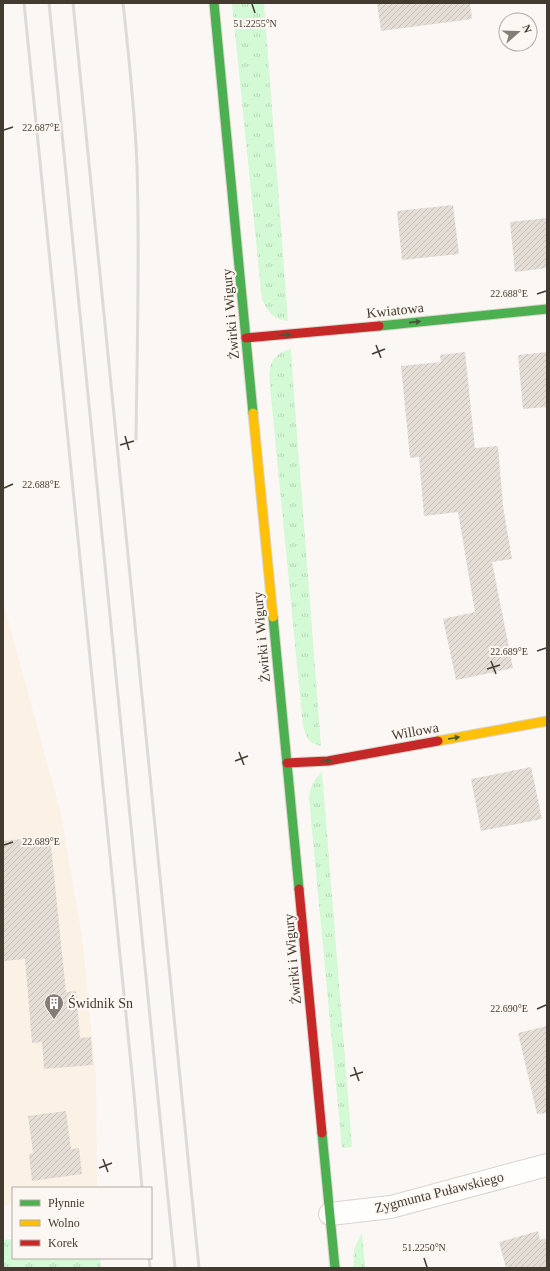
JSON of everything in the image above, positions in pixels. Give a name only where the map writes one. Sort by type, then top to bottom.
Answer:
[{"type":"main road","name":"Żwirki i Wigury","points":[[214,3],[335,1268]]},
{"type":"main road","name":"Kwiatowa","points":[[246,338],[547,309]]},
{"type":"main road","name":"Willowa","points":[[287,763],[328,761],[547,721]]},
{"type":"street","name":"Zygmunta Puławskiego","points":[[330,1214],[391,1207],[547,1165]]},
{"type":"shaded area","points":[[3,596],[6,613],[61,814],[82,937],[96,1075],[97,1187],[12,1187],[12,1204],[3,1205]]},
{"type":"green space","points":[[232,3],[264,3],[288,321],[279,319],[272,315],[262,300]]},
{"type":"green space","points":[[291,349],[321,746],[311,742],[303,726],[269,373],[272,362],[275,358],[284,351]]},
{"type":"green space","points":[[322,772],[352,1147],[342,1148],[309,798],[310,790],[313,784]]},
{"type":"green space","points":[[362,1234],[365,1268],[354,1268],[354,1250]]},
{"type":"green space","points":[[12,1239],[12,1259],[100,1259],[101,1268],[3,1268],[3,1240]]},
{"type":"building","points":[[377,3],[470,3],[472,19],[381,31]]},
{"type":"building","points":[[453,205],[459,254],[402,260],[397,211]]},
{"type":"building","points":[[547,218],[547,268],[515,272],[510,222]]},
{"type":"building","points":[[465,352],[475,448],[498,446],[503,506],[512,559],[492,562],[513,668],[456,680],[443,619],[475,612],[458,512],[424,516],[419,457],[410,458],[401,366],[441,362],[440,355]]},
{"type":"building","points":[[547,352],[547,407],[523,409],[518,355]]},
{"type":"building","points":[[531,767],[542,819],[481,831],[471,779]]},
{"type":"building","points":[[50,836],[66,992],[76,991],[80,1038],[91,1037],[93,1065],[44,1069],[42,1042],[32,1043],[25,959],[3,961],[3,841]]},
{"type":"building","points":[[547,1026],[547,1113],[537,1114],[518,1033]]},
{"type":"building","points":[[66,1111],[71,1149],[79,1148],[82,1174],[32,1181],[29,1154],[33,1153],[28,1116]]},
{"type":"building","points":[[538,1231],[540,1240],[547,1238],[547,1268],[506,1268],[499,1242]]},
{"type":"railway","points":[[24,3],[134,1094],[142,1187]]},
{"type":"railway","points":[[49,3],[175,1268]]},
{"type":"railway","points":[[73,3],[199,1268]]},
{"type":"railway","points":[[123,3],[130,64],[137,166],[138,268],[136,439]]},
{"type":"railway","points":[[149,1259],[150,1268]]},
{"type":"traffic: fast","points":[[214,3],[253,413]]},
{"type":"traffic: fast","points":[[379,326],[547,309]]},
{"type":"traffic: fast","points":[[273,617],[299,889]]},
{"type":"traffic: fast","points":[[322,1133],[335,1268]]},
{"type":"traffic: slow","points":[[253,413],[273,617]]},
{"type":"traffic: slow","points":[[438,741],[547,721]]},
{"type":"traffic: jam","points":[[246,338],[379,326]]},
{"type":"traffic: jam","points":[[287,763],[328,761],[438,741]]},
{"type":"traffic: jam","points":[[299,889],[322,1133]]},
{"type":"place","name":"Świdnik Sn","points":[[54,1020]]}]
